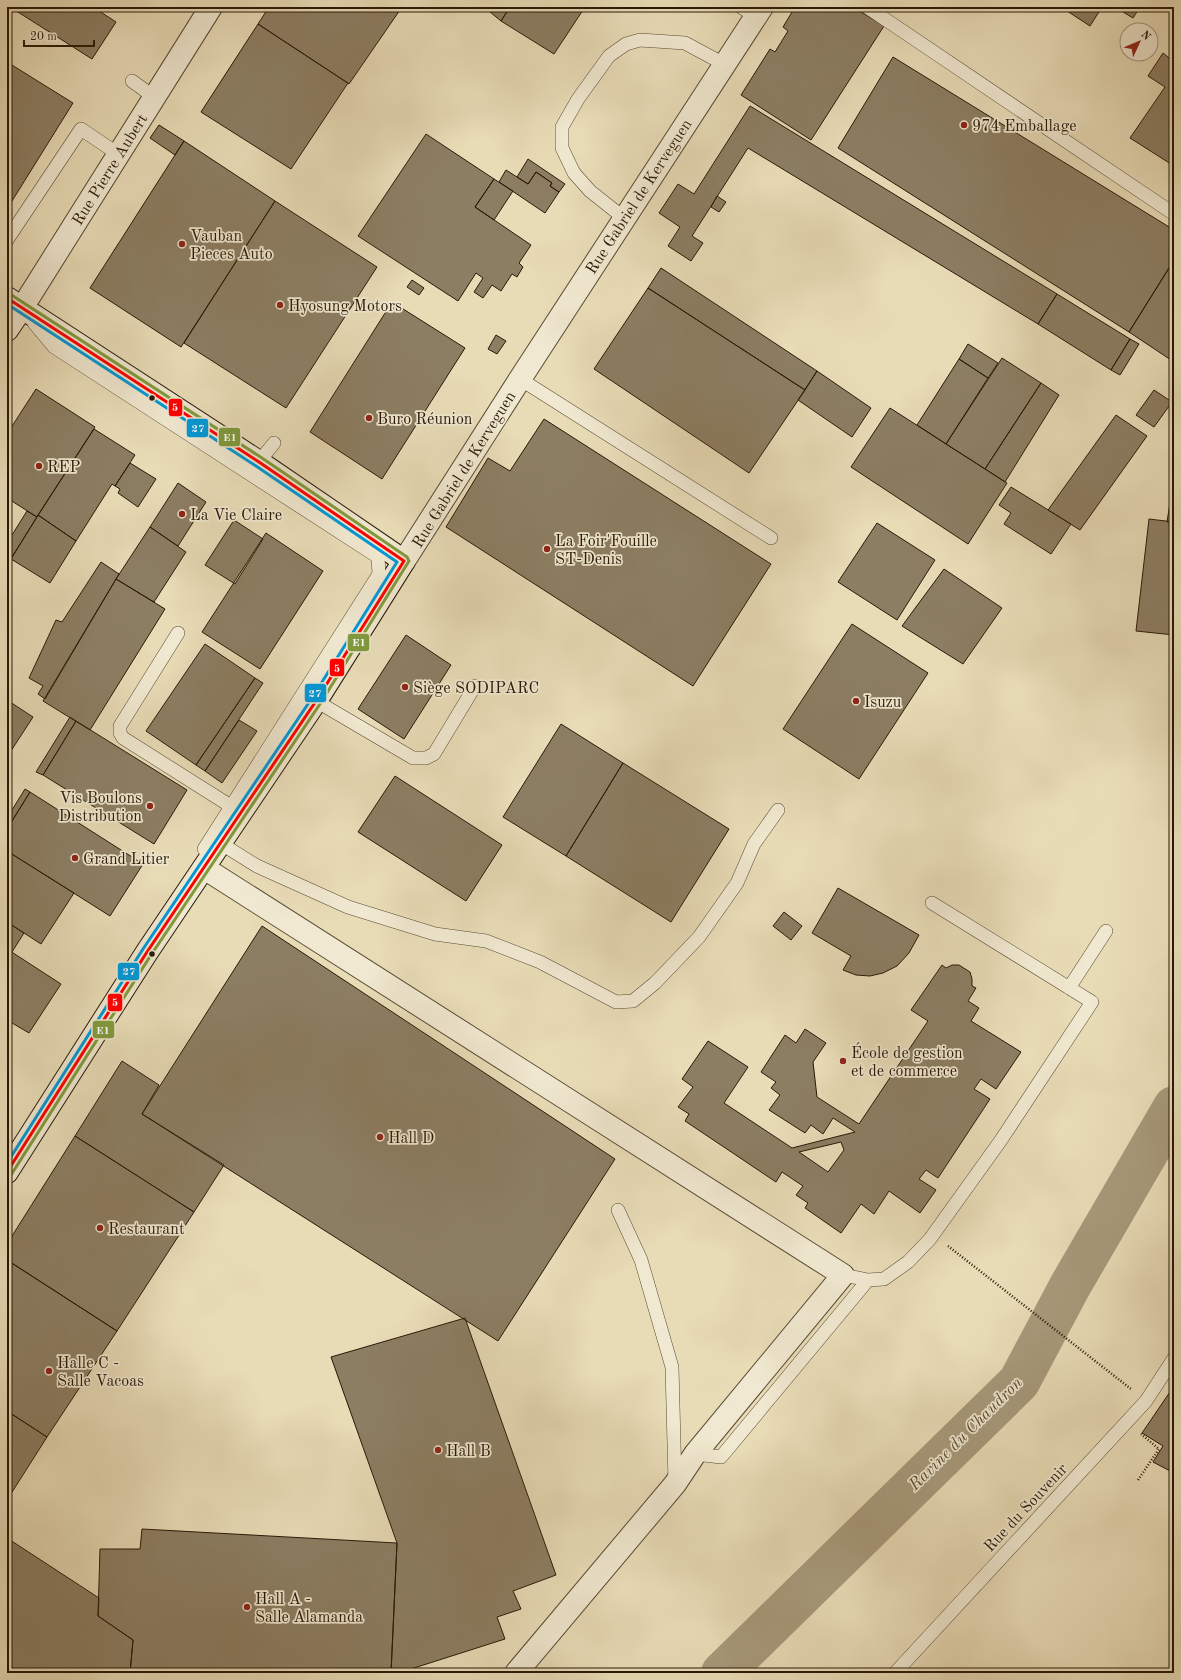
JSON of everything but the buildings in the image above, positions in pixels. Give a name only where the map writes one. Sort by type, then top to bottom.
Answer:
[{"type":"street","name":"Rue Pierre Aubert","points":[[7,330],[14,303],[118,154],[211,7]]},
{"type":"street","name":"Rue Gabriel de Kerveguen","points":[[7,1172],[147,952],[220,843],[236,809],[316,700],[724,64],[753,10]]},
{"type":"street","points":[[14,303],[260,462],[404,561]]},
{"type":"street","points":[[204,868],[843,1275],[695,1454],[675,1484],[516,1673]]},
{"type":"lane","points":[[867,7],[1174,214]]},
{"type":"lane","points":[[624,218],[590,191],[574,173],[562,148],[562,127],[578,99],[609,56],[626,44],[640,40],[685,43],[724,64]]},
{"type":"lane","points":[[132,81],[154,97]]},
{"type":"lane","points":[[7,240],[81,129],[118,154]]},
{"type":"lane","points":[[7,1155],[236,809],[379,574],[378,558],[54,347],[14,303]]},
{"type":"lane","points":[[520,380],[771,538]]},
{"type":"lane","points":[[260,462],[274,443]]},
{"type":"lane","points":[[178,633],[120,726],[120,733],[122,738],[236,809]]},
{"type":"lane","points":[[316,700],[413,758],[426,758],[434,754],[475,686]]},
{"type":"lane","points":[[220,843],[257,866],[348,907],[435,934],[486,941],[540,962],[616,1002],[622,1002],[633,1001],[655,983],[699,937],[737,883],[754,844],[778,810]]},
{"type":"lane","points":[[843,1275],[868,1280],[884,1279],[908,1262],[933,1234],[1002,1140],[1092,1002],[932,903]]},
{"type":"lane","points":[[1069,988],[1106,931]]},
{"type":"lane","points":[[618,1210],[641,1260],[672,1367],[675,1484]]},
{"type":"lane","points":[[695,1454],[721,1457],[868,1280]]},
{"type":"lane","name":"Rue du Souvenir","points":[[895,1673],[1146,1401],[1174,1358]]},
{"type":"path","points":[[933,1234],[1146,1401],[1141,1434],[1159,1449],[1138,1480]]},
{"type":"waterway","name":"Ravine du Chaudron","points":[[722,1673],[1019,1382],[1070,1286],[1174,1107]]},
{"type":"transit line","name":"E1","points":[[10,294],[262,458],[407,557],[409,561],[320,704],[151,955],[11,1175]]},
{"type":"transit line","name":"5","points":[[7,298],[259,462],[404,561],[316,701],[147,952],[7,1172]]},
{"type":"transit line","name":"27","points":[[7,304],[256,466],[397,562],[312,698],[143,949],[7,1163]]},
{"type":"place","name":"974 Emballage","points":[[964,125]]},
{"type":"place","name":"Vauban Pieces Auto","points":[[182,244]]},
{"type":"place","name":"Hyosung Motors","points":[[280,305]]},
{"type":"place","name":"Buro Réunion","points":[[369,418]]},
{"type":"place","name":"REP","points":[[39,466]]},
{"type":"place","name":"La Vie Claire","points":[[182,514]]},
{"type":"place","name":"La Foir'Fouille ST-Denis","points":[[547,549]]},
{"type":"place","name":"Siège SODIPARC","points":[[405,687]]},
{"type":"place","name":"Isuzu","points":[[856,701]]},
{"type":"place","name":"Vis Boulons Distribution","points":[[150,806]]},
{"type":"place","name":"Grand Litier","points":[[75,858]]},
{"type":"place","name":"École de gestion et de commerce","points":[[843,1061]]},
{"type":"place","name":"Hall D","points":[[380,1137]]},
{"type":"place","name":"Restaurant","points":[[100,1228]]},
{"type":"place","name":"Halle C - Salle Vacoas","points":[[49,1371]]},
{"type":"place","name":"Hall B","points":[[438,1450]]},
{"type":"place","name":"Hall A - Salle Alamanda","points":[[247,1607]]}]
